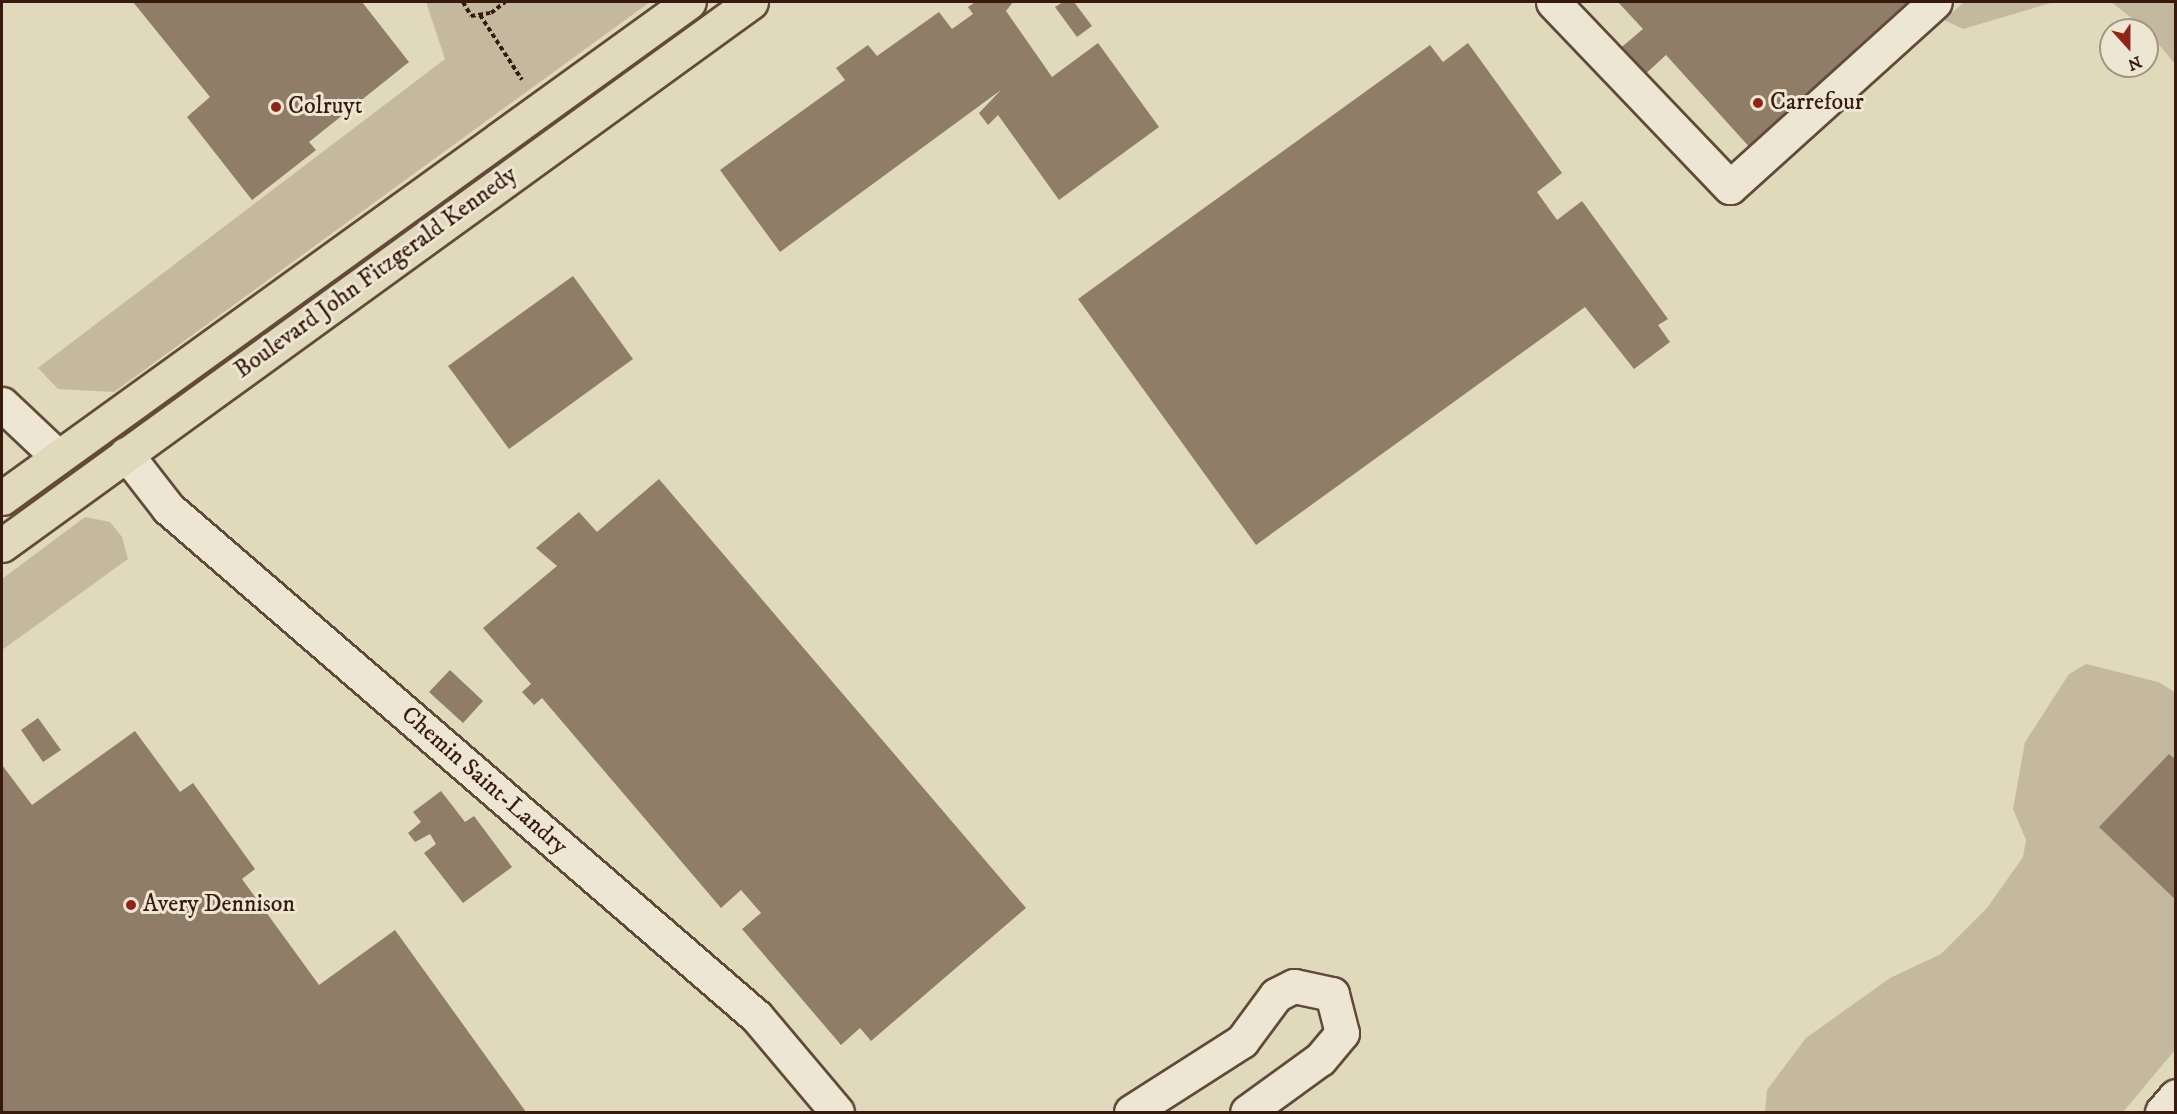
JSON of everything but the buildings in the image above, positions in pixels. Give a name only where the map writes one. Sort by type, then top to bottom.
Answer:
[{"type":"main road","name":"Boulevard John Fitzgerald Kennedy","points":[[2,498],[688,2]]},
{"type":"main road","name":"Boulevard John Fitzgerald Kennedy","points":[[2,545],[751,2]]},
{"type":"street","points":[[1553,2],[1730,187],[1935,2]]},
{"type":"street","points":[[2,404],[58,457]]},
{"type":"street","name":"Chemin Saint-Landry","points":[[126,454],[168,508],[757,1017],[837,1113]]},
{"type":"street","points":[[1131,1113],[1242,1041],[1276,995],[1294,986],[1332,994],[1342,1033],[1320,1059],[1247,1113]]},
{"type":"street","points":[[2163,1113],[2175,1096]]},
{"type":"path","points":[[463,2],[471,16],[480,15],[505,2]]},
{"type":"path","points":[[480,15],[500,54],[543,106]]},
{"type":"shaded area","points":[[426,2],[650,2],[114,392],[58,389],[38,368],[445,59]]},
{"type":"shaded area","points":[[1964,2],[2054,2],[1963,29],[1944,20]]},
{"type":"shaded area","points":[[2111,2],[2175,2],[2175,64],[2159,45],[2159,18],[2132,18]]},
{"type":"shaded area","points":[[85,517],[110,522],[122,537],[128,559],[2,650],[2,579]]},
{"type":"shaded area","points":[[2086,664],[2158,682],[2175,692],[2175,1050],[2123,1112],[1765,1112],[1767,1090],[1806,1038],[1890,978],[1941,954],[1987,908],[2023,857],[2026,840],[2013,809],[2025,742],[2069,674]]},
{"type":"place","name":"Carrefour","points":[[1758,103]]},
{"type":"place","name":"Colruyt","points":[[276,107]]},
{"type":"place","name":"Avery Dennison","points":[[131,905]]}]
